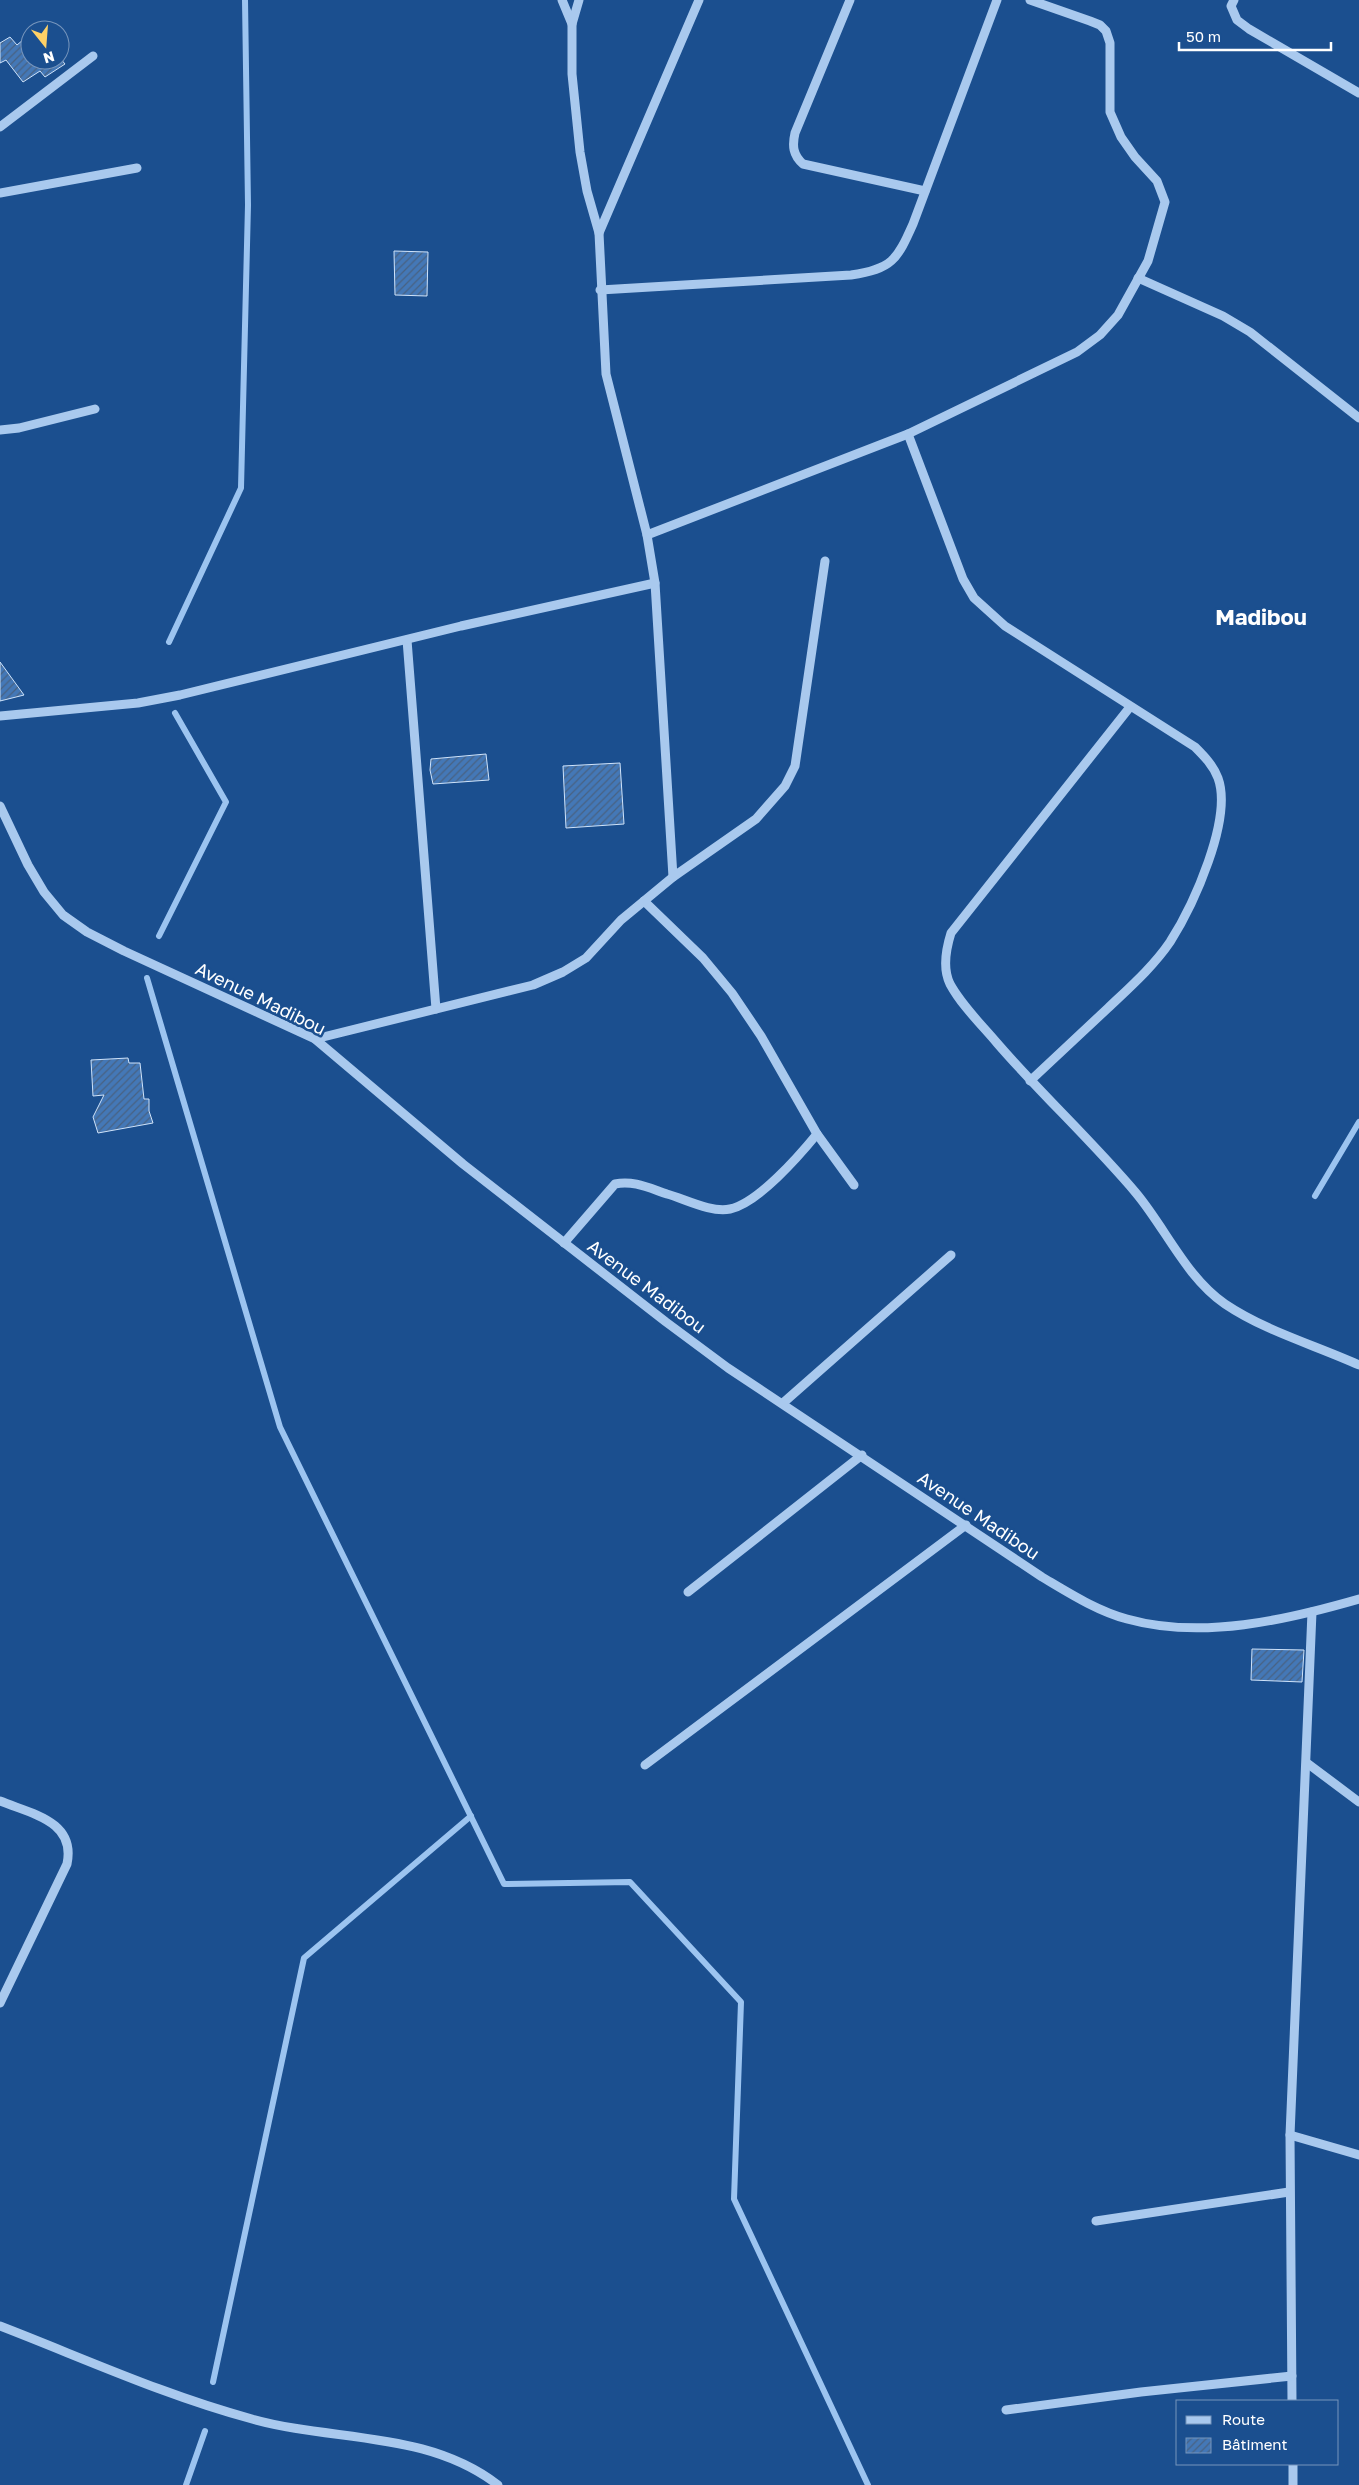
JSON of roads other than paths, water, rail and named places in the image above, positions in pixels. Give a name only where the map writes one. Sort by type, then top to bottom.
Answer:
[{"type":"street","points":[[562,0],[572,24]]},
{"type":"street","points":[[580,0],[572,24],[572,74],[580,152],[587,190],[599,233],[600,290],[606,374],[648,535],[655,583],[673,878]]},
{"type":"street","points":[[599,233],[699,0]]},
{"type":"street","points":[[850,0],[795,132],[793,144],[795,157],[803,164],[925,191]]},
{"type":"street","points":[[600,290],[876,272],[891,262],[903,247],[997,0]]},
{"type":"street","points":[[648,535],[908,434],[1077,352],[1100,335],[1118,315],[1148,260],[1165,202],[1157,181],[1134,157],[1121,138],[1110,112],[1110,43],[1100,25],[1030,0]]},
{"type":"street","points":[[1234,0],[1231,6],[1237,20],[1249,30],[1359,93]]},
{"type":"street","points":[[0,127],[93,56]]},
{"type":"street","points":[[0,193],[137,168]]},
{"type":"street","points":[[1138,278],[1223,316],[1250,332],[1359,418]]},
{"type":"street","points":[[0,430],[19,428],[95,409]]},
{"type":"street","points":[[908,434],[963,579],[974,598],[1005,626],[1195,747],[1209,761],[1220,786],[1221,819],[1209,859],[1170,942],[1137,980],[1030,1081]]},
{"type":"street","points":[[315,1039],[533,985],[563,972],[586,958],[622,920],[673,878],[756,819],[785,786],[796,766],[825,561]]},
{"type":"street","points":[[0,716],[129,704],[180,695],[462,626],[655,583]]},
{"type":"street","points":[[407,640],[436,1009]]},
{"type":"street","points":[[1130,707],[951,933],[946,949],[949,982],[961,1002],[1030,1081],[1135,1192],[1202,1284],[1226,1304],[1257,1322],[1359,1365]]},
{"type":"street","name":"Avenue Madibou","points":[[0,806],[28,865],[44,892],[63,915],[88,932],[124,951],[315,1039],[463,1164],[721,1362],[1042,1577],[1084,1601],[1126,1619],[1167,1626],[1215,1626],[1273,1620],[1359,1599]]},
{"type":"street","points":[[644,901],[703,958],[732,993],[761,1036],[817,1134],[854,1185]]},
{"type":"street","points":[[564,1243],[615,1184],[634,1183],[715,1209],[730,1209],[742,1204],[770,1184],[794,1163],[817,1134]]},
{"type":"street","points":[[783,1403],[952,1255]]},
{"type":"street","points":[[688,1592],[862,1455]]},
{"type":"street","points":[[646,1766],[966,1525]]},
{"type":"street","points":[[1292,2400],[1290,2135],[1296,1941],[1307,1763],[1312,1612]]},
{"type":"street","points":[[1307,1763],[1359,1802]]},
{"type":"street","points":[[0,1801],[46,1819],[59,1828],[67,1839],[69,1852],[67,1864],[0,2003]]},
{"type":"street","points":[[1290,2135],[1359,2155]]},
{"type":"street","points":[[1096,2220],[1289,2192]]},
{"type":"street","points":[[0,2326],[208,2406],[286,2428],[347,2434],[417,2447],[454,2459],[484,2474],[498,2485]]},
{"type":"street","points":[[1006,2410],[1140,2392],[1292,2376]]},
{"type":"street","points":[[1293,2465],[1294,2485]]},
{"type":"waterway","points":[[169,642],[241,488],[248,205],[245,0]]},
{"type":"waterway","points":[[159,936],[226,802],[175,713]]},
{"type":"waterway","points":[[147,978],[280,1427],[504,1884],[630,1882],[741,2002],[734,2199],[868,2485]]},
{"type":"waterway","points":[[1315,1196],[1359,1122]]},
{"type":"waterway","points":[[213,2382],[304,1958],[471,1816]]},
{"type":"waterway","points":[[186,2485],[205,2431]]},
{"type":"district","name":"Madibou","points":[[1261,616]]}]
